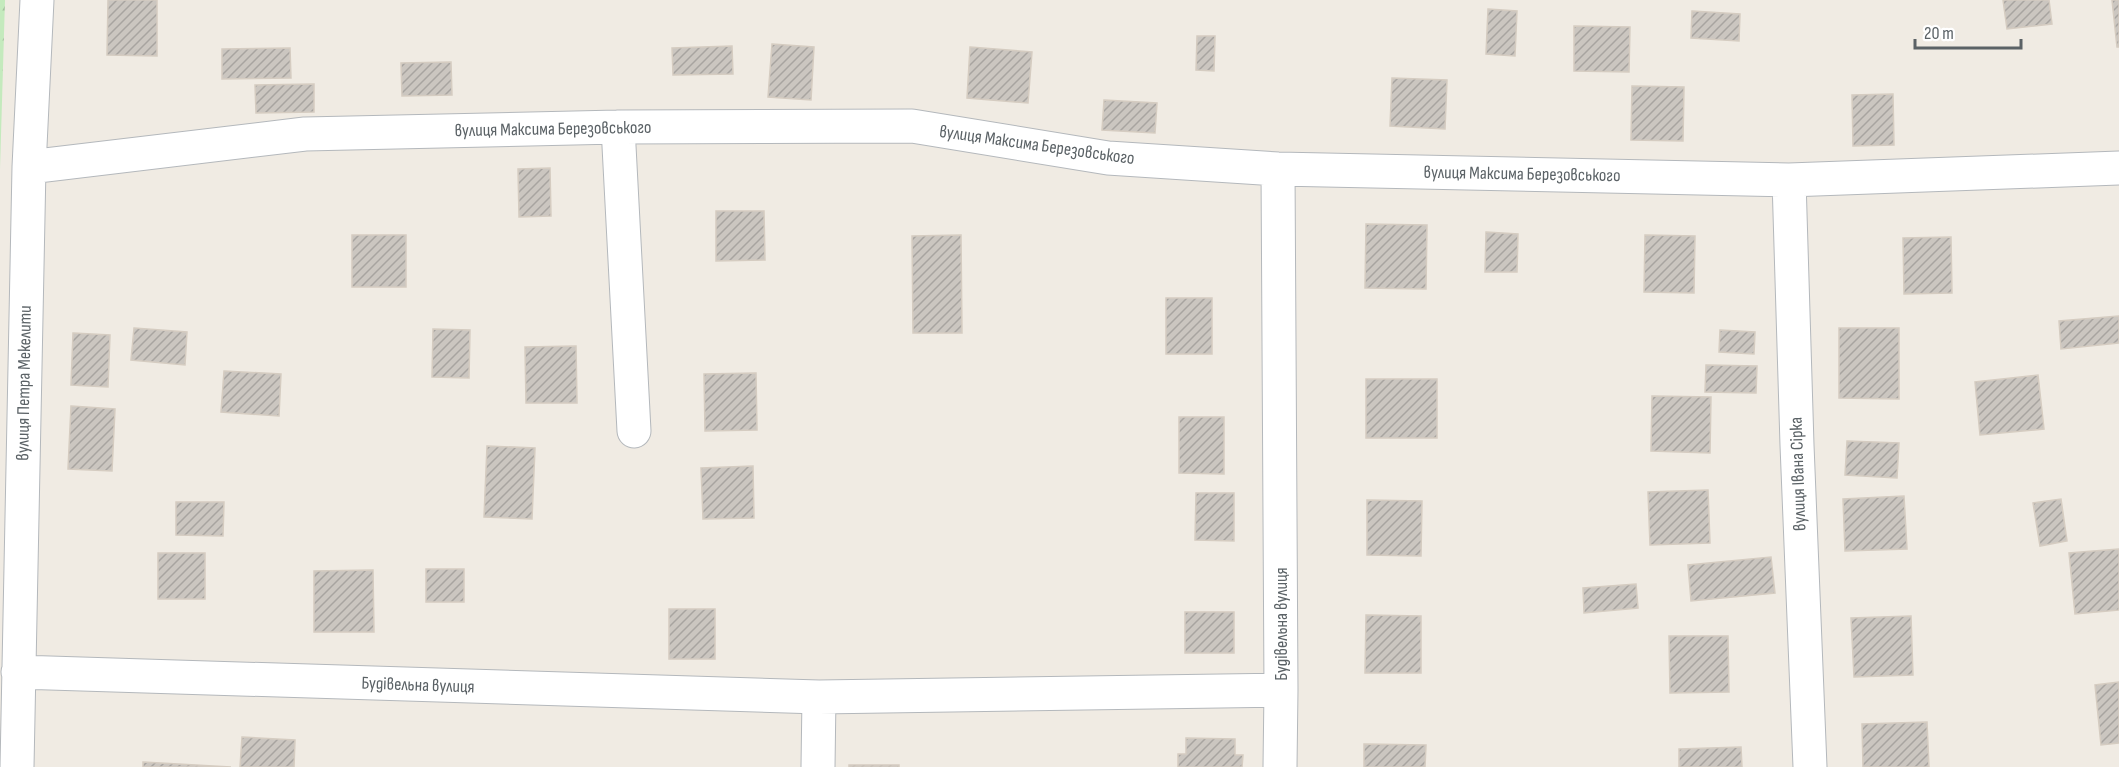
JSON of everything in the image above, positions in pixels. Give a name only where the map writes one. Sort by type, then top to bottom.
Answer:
[{"type":"street","name":"вулиця Петра Мекелити","points":[[17,767],[29,167],[37,0]]},
{"type":"street","name":"вулиця Максима Березовського","points":[[29,167],[305,134],[618,127],[912,126],[1108,158],[1278,169],[1790,180],[2119,168]]},
{"type":"street","points":[[618,127],[634,431]]},
{"type":"street","name":"Будівельна вулиця","points":[[18,672],[819,697],[1281,690],[1278,169]]},
{"type":"street","name":"вулиця Івана Сірка","points":[[1790,180],[1797,445],[1810,767]]},
{"type":"street","points":[[1280,767],[1281,690]]},
{"type":"street","points":[[818,767],[819,697]]},
{"type":"green space","points":[[0,0],[5,0],[0,169]]},
{"type":"building","points":[[108,0],[157,0],[157,56],[107,55]]},
{"type":"building","points":[[2003,0],[2049,0],[2052,24],[2007,29]]},
{"type":"building","points":[[2112,0],[2119,0],[2119,47],[2117,47]]},
{"type":"building","points":[[1488,9],[1517,11],[1515,56],[1486,54]]},
{"type":"building","points":[[1692,11],[1740,14],[1739,41],[1691,38]]},
{"type":"building","points":[[1574,26],[1630,27],[1629,72],[1574,71]]},
{"type":"building","points":[[1197,36],[1215,36],[1214,71],[1196,70]]},
{"type":"building","points":[[772,44],[814,47],[811,100],[768,97]]},
{"type":"building","points":[[732,46],[733,74],[673,75],[672,48]]},
{"type":"building","points":[[970,47],[1032,52],[1028,103],[967,98]]},
{"type":"building","points":[[290,48],[291,78],[222,79],[222,49]]},
{"type":"building","points":[[451,62],[452,95],[402,96],[401,63]]},
{"type":"building","points":[[1392,78],[1447,80],[1445,129],[1390,126]]},
{"type":"building","points":[[314,84],[314,112],[256,113],[255,85]]},
{"type":"building","points":[[1632,86],[1684,87],[1683,141],[1631,140]]},
{"type":"building","points":[[1893,94],[1894,145],[1853,146],[1852,95]]},
{"type":"building","points":[[1104,100],[1157,103],[1155,133],[1102,130]]},
{"type":"building","points":[[550,168],[551,216],[519,217],[518,169]]},
{"type":"building","points":[[716,211],[764,211],[765,260],[716,261]]},
{"type":"building","points":[[1366,224],[1427,225],[1426,289],[1365,288]]},
{"type":"building","points":[[1486,232],[1518,234],[1517,272],[1485,272]]},
{"type":"building","points":[[352,235],[406,235],[406,287],[352,287]]},
{"type":"building","points":[[961,235],[962,333],[913,333],[912,236]]},
{"type":"building","points":[[1645,235],[1695,236],[1694,293],[1644,292]]},
{"type":"building","points":[[1951,237],[1952,293],[1904,294],[1903,238]]},
{"type":"building","points":[[1166,298],[1212,298],[1212,354],[1166,354]]},
{"type":"building","points":[[2119,316],[2119,343],[2061,349],[2059,321]]},
{"type":"building","points":[[134,328],[187,332],[185,365],[131,360]]},
{"type":"building","points":[[1839,328],[1899,328],[1899,399],[1839,398]]},
{"type":"building","points":[[433,329],[470,330],[469,378],[432,377]]},
{"type":"building","points":[[1720,330],[1755,332],[1754,354],[1719,352]]},
{"type":"building","points":[[73,333],[110,335],[108,387],[71,385]]},
{"type":"building","points":[[576,346],[577,403],[526,403],[525,347]]},
{"type":"building","points":[[1706,365],[1757,366],[1756,393],[1705,392]]},
{"type":"building","points":[[224,371],[281,374],[279,416],[221,412]]},
{"type":"building","points":[[756,373],[757,430],[705,431],[704,374]]},
{"type":"building","points":[[2038,375],[2044,429],[1980,435],[1975,382]]},
{"type":"building","points":[[1366,379],[1437,379],[1437,438],[1366,438]]},
{"type":"building","points":[[1652,396],[1711,397],[1710,453],[1651,451]]},
{"type":"building","points":[[71,406],[115,409],[112,471],[68,469]]},
{"type":"building","points":[[1179,417],[1224,417],[1224,474],[1179,473]]},
{"type":"building","points":[[1847,441],[1899,443],[1897,478],[1845,475]]},
{"type":"building","points":[[487,446],[535,448],[532,519],[484,517]]},
{"type":"building","points":[[753,466],[754,518],[703,519],[701,468]]},
{"type":"building","points":[[1708,490],[1710,543],[1650,545],[1648,492]]},
{"type":"building","points":[[1196,493],[1234,493],[1234,541],[1195,540]]},
{"type":"building","points":[[1904,496],[1907,549],[1845,551],[1843,499]]},
{"type":"building","points":[[2061,499],[2067,541],[2040,546],[2033,503]]},
{"type":"building","points":[[1367,500],[1422,501],[1421,556],[1367,555]]},
{"type":"building","points":[[176,502],[224,502],[223,536],[176,535]]},
{"type":"building","points":[[2119,549],[2119,610],[2075,614],[2069,553]]},
{"type":"building","points":[[158,553],[205,553],[205,599],[158,599]]},
{"type":"building","points":[[1771,557],[1775,593],[1691,601],[1688,565]]},
{"type":"building","points":[[426,569],[464,569],[464,602],[426,602]]},
{"type":"building","points":[[373,570],[374,632],[314,632],[314,571]]},
{"type":"building","points":[[1636,584],[1638,608],[1584,613],[1583,588]]},
{"type":"building","points":[[669,609],[715,609],[715,659],[669,659]]},
{"type":"building","points":[[1185,612],[1234,612],[1234,653],[1185,653]]},
{"type":"building","points":[[1366,615],[1421,616],[1421,673],[1365,673]]},
{"type":"building","points":[[1911,616],[1913,675],[1854,677],[1851,618]]},
{"type":"building","points":[[1669,636],[1728,636],[1729,692],[1670,693]]},
{"type":"building","points":[[2119,682],[2119,743],[2101,745],[2095,685]]},
{"type":"building","points":[[1927,722],[1929,767],[1863,767],[1862,724]]},
{"type":"building","points":[[242,737],[295,740],[294,767],[240,767]]},
{"type":"building","points":[[1186,738],[1235,739],[1235,755],[1243,755],[1242,767],[1178,767],[1178,754],[1186,754]]},
{"type":"building","points":[[1364,744],[1426,745],[1425,767],[1364,767]]},
{"type":"building","points":[[1741,747],[1742,767],[1679,767],[1679,749]]},
{"type":"building","points":[[143,762],[231,767],[143,767]]},
{"type":"building","points":[[849,765],[899,765],[899,767],[849,767]]}]
